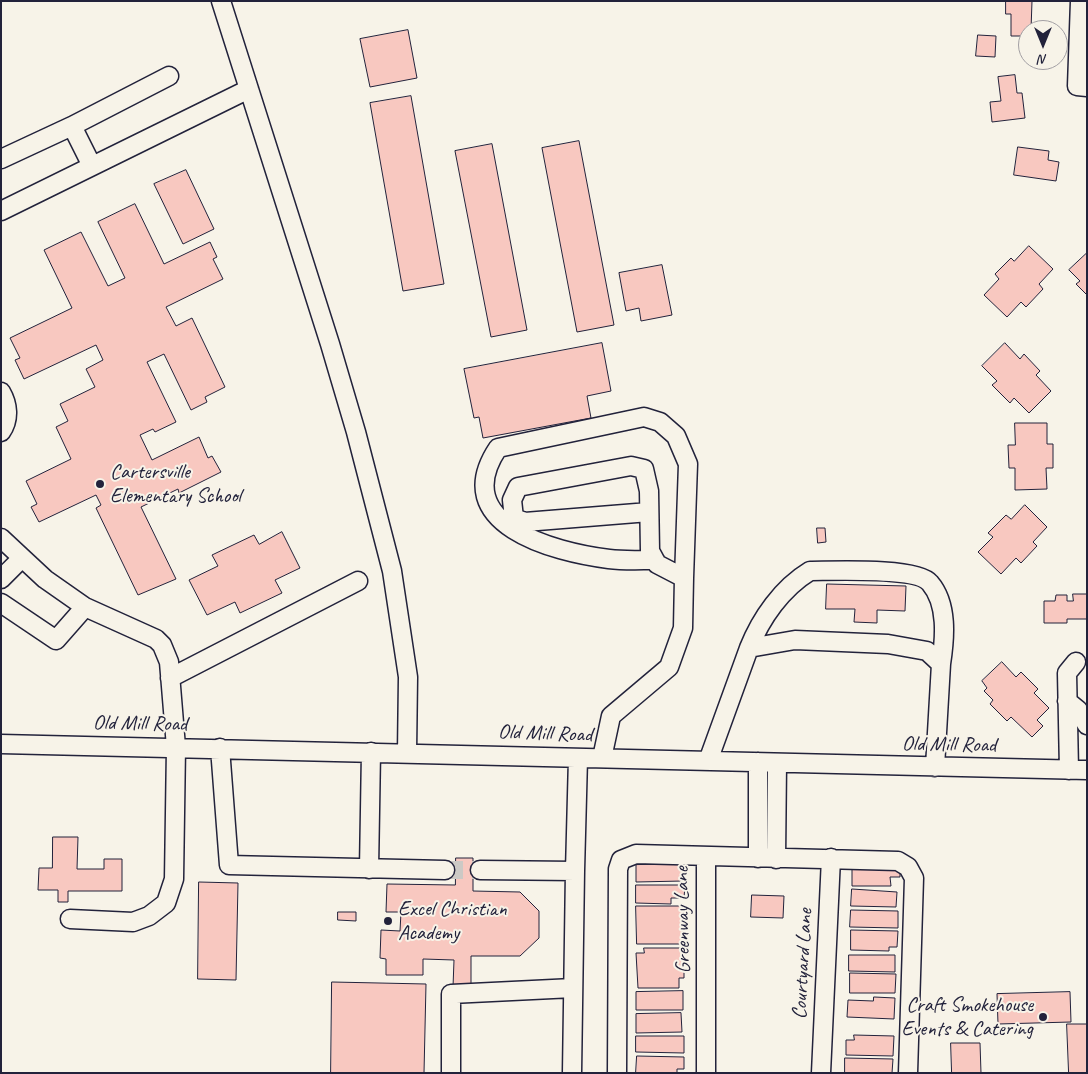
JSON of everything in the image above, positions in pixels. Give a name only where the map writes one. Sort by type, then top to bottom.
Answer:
[{"type":"street","points":[[221,1],[341,379],[392,571],[408,677],[407,753]]},
{"type":"street","points":[[1080,1],[1077,86],[1087,87]]},
{"type":"street","points":[[1,159],[72,126],[170,76]]},
{"type":"street","points":[[1,211],[249,88]]},
{"type":"street","points":[[72,126],[92,166]]},
{"type":"street","points":[[1,392],[7,409],[6,420],[1,432]]},
{"type":"street","points":[[602,758],[611,716],[670,666],[683,628],[688,464],[676,436],[660,422],[644,417],[498,448],[488,463],[486,485],[488,506],[500,520],[520,534],[549,547],[610,560],[655,560]]},
{"type":"street","points":[[650,512],[525,522],[514,518],[512,500],[518,487],[630,466],[644,469],[649,490],[650,512],[650,551],[657,564],[684,578]]},
{"type":"street","points":[[1,538],[21,559],[45,579],[86,607],[156,639],[162,645],[169,662],[176,747],[174,879],[166,903],[149,916],[133,922],[70,919]]},
{"type":"street","points":[[1,579],[21,559]]},
{"type":"street","points":[[708,761],[755,634],[780,597],[795,579],[810,571],[911,573],[929,581],[938,596],[943,619],[944,642],[935,767]]},
{"type":"street","points":[[170,678],[358,581]]},
{"type":"street","points":[[1,603],[56,640],[86,607]]},
{"type":"street","points":[[749,648],[795,640],[888,644],[926,651],[941,664]]},
{"type":"street","points":[[1069,770],[1067,673],[1076,662]]},
{"type":"street","points":[[1068,701],[1078,710],[1087,725]]},
{"type":"street","name":"Old Mill Road","points":[[1,744],[1087,770]]},
{"type":"street","points":[[220,748],[229,865],[445,870]]},
{"type":"street","points":[[369,869],[370,752]]},
{"type":"street","points":[[572,1073],[578,758]]},
{"type":"street","points":[[758,762],[758,858]]},
{"type":"street","points":[[776,859],[777,763]]},
{"type":"street","name":"Greenway Lane","points":[[617,1073],[618,869],[621,860],[636,854],[698,854],[706,856],[706,1073]]},
{"type":"street","points":[[706,856],[898,861],[908,867],[914,878],[908,1073]]},
{"type":"street","name":"Courtyard Lane","points":[[821,1073],[831,858]]},
{"type":"street","points":[[480,870],[575,871]]},
{"type":"street","points":[[451,1073],[451,994],[573,988]]},
{"type":"building","points":[[1006,1],[1032,1],[1031,20],[1018,20],[1018,36],[1011,36],[1011,14],[1006,14]]},
{"type":"building","points":[[408,30],[417,78],[370,87],[360,39]]},
{"type":"building","points":[[978,35],[996,36],[995,57],[976,56]]},
{"type":"building","points":[[1015,75],[1017,93],[1022,93],[1025,118],[992,122],[990,102],[1001,101],[998,77]]},
{"type":"building","points":[[411,96],[444,284],[403,291],[370,103]]},
{"type":"building","points":[[579,141],[614,325],[577,332],[542,148]]},
{"type":"building","points":[[492,144],[527,330],[491,337],[455,151]]},
{"type":"building","points":[[1018,147],[1049,151],[1048,160],[1059,162],[1056,181],[1014,175]]},
{"type":"building","points":[[186,170],[214,229],[183,244],[154,184]]},
{"type":"building","points":[[135,204],[164,264],[210,242],[217,257],[213,259],[223,279],[166,307],[176,326],[192,318],[225,387],[205,397],[207,402],[191,410],[164,354],[147,362],[176,422],[155,432],[153,429],[140,435],[152,460],[199,437],[208,458],[212,456],[221,472],[179,493],[178,489],[141,507],[176,579],[138,595],[96,508],[101,505],[96,495],[39,522],[31,507],[37,504],[26,481],[71,459],[56,427],[68,421],[60,404],[95,387],[86,369],[103,360],[96,345],[24,379],[15,360],[20,358],[10,338],[72,308],[44,250],[81,232],[108,286],[125,278],[98,222]]},
{"type":"building","points":[[1029,246],[1053,269],[1039,284],[1043,289],[1026,307],[1021,302],[1007,317],[984,295],[999,279],[995,274],[1011,258],[1014,261]]},
{"type":"building","points":[[1087,253],[1087,295],[1076,284],[1080,281],[1069,270]]},
{"type":"building","points":[[662,265],[672,315],[641,321],[639,308],[626,311],[619,273]]},
{"type":"building","points":[[602,343],[611,391],[587,396],[591,418],[483,438],[479,417],[474,418],[464,369]]},
{"type":"building","points":[[1005,343],[1020,359],[1024,354],[1040,371],[1036,375],[1051,391],[1029,413],[1014,398],[1010,403],[992,385],[997,381],[982,366]]},
{"type":"building","points":[[1015,423],[1047,423],[1047,444],[1053,444],[1053,468],[1046,468],[1047,489],[1015,490],[1015,468],[1009,468],[1008,445],[1015,445]]},
{"type":"building","points":[[1025,505],[1047,527],[1033,542],[1037,546],[1021,563],[1016,558],[1001,574],[978,552],[993,537],[988,533],[1006,515],[1011,519]]},
{"type":"building","points":[[817,528],[825,528],[826,542],[818,543]]},
{"type":"building","points":[[282,532],[300,568],[275,580],[282,593],[240,613],[235,602],[207,615],[189,580],[218,566],[212,555],[254,535],[259,544]]},
{"type":"building","points":[[827,584],[906,586],[905,611],[877,610],[877,623],[854,622],[855,609],[826,609]]},
{"type":"building","points":[[1073,594],[1087,594],[1087,619],[1067,619],[1067,623],[1044,623],[1044,601],[1055,601],[1056,595],[1067,595],[1067,601],[1073,601]]},
{"type":"building","points":[[1002,662],[1016,677],[1021,672],[1038,689],[1034,693],[1049,708],[1037,720],[1043,726],[1032,737],[1011,717],[1007,721],[990,704],[993,700],[984,691],[987,688],[982,681]]},
{"type":"building","points":[[53,837],[78,837],[77,869],[104,869],[104,859],[122,859],[122,891],[68,891],[68,902],[58,902],[58,890],[38,890],[39,868],[52,868]]},
{"type":"building","points":[[456,858],[473,858],[473,891],[520,892],[539,911],[539,938],[520,956],[471,956],[471,988],[453,987],[454,960],[423,959],[423,975],[386,975],[386,959],[380,958],[381,930],[400,931],[401,912],[386,912],[387,884],[455,885]]},
{"type":"building","points":[[683,864],[683,881],[636,882],[636,865]]},
{"type":"building","points":[[900,866],[900,877],[890,877],[891,886],[852,886],[852,867]]},
{"type":"building","points":[[199,882],[238,883],[236,980],[198,979]]},
{"type":"building","points":[[636,885],[685,885],[684,898],[671,898],[671,904],[636,903]]},
{"type":"building","points":[[852,889],[897,892],[896,907],[851,906]]},
{"type":"building","points":[[752,895],[784,896],[783,918],[751,917]]},
{"type":"building","points":[[636,906],[683,906],[683,944],[637,944]]},
{"type":"building","points":[[851,910],[898,911],[898,928],[850,927]]},
{"type":"building","points":[[338,912],[356,912],[356,921],[338,920]]},
{"type":"building","points":[[851,930],[898,931],[897,947],[889,947],[889,951],[851,950]]},
{"type":"building","points":[[644,948],[684,948],[684,978],[679,978],[679,988],[638,988],[636,953],[644,953]]},
{"type":"building","points":[[849,955],[895,955],[895,972],[849,971]]},
{"type":"building","points":[[850,973],[896,974],[895,993],[850,993]]},
{"type":"building","points":[[332,982],[426,984],[424,1073],[331,1073]]},
{"type":"building","points":[[683,991],[683,1010],[636,1010],[636,992]]},
{"type":"building","points":[[1070,992],[1071,1022],[998,1024],[997,994]]},
{"type":"building","points":[[874,997],[895,998],[894,1019],[847,1017],[848,1000],[873,1001]]},
{"type":"building","points":[[681,1013],[682,1032],[636,1033],[636,1014]]},
{"type":"building","points":[[1067,1024],[1087,1024],[1087,1073],[1069,1073]]},
{"type":"building","points":[[854,1035],[894,1036],[893,1056],[846,1055],[846,1040],[854,1040]]},
{"type":"building","points":[[636,1036],[684,1036],[684,1053],[636,1052]]},
{"type":"building","points":[[951,1043],[980,1043],[981,1073],[952,1073]]},
{"type":"building","points":[[637,1056],[684,1057],[684,1069],[677,1069],[677,1073],[636,1073]]},
{"type":"building","points":[[845,1058],[893,1059],[892,1073],[845,1073]]},
{"type":"tunnel","points":[[445,870],[480,870]]},
{"type":"place","name":"Cartersville Elementary School","points":[[100,484]]},
{"type":"place","name":"Excel Christian Academy","points":[[388,921]]},
{"type":"place","name":"Craft Smokehouse Events & Catering","points":[[1043,1017]]}]
